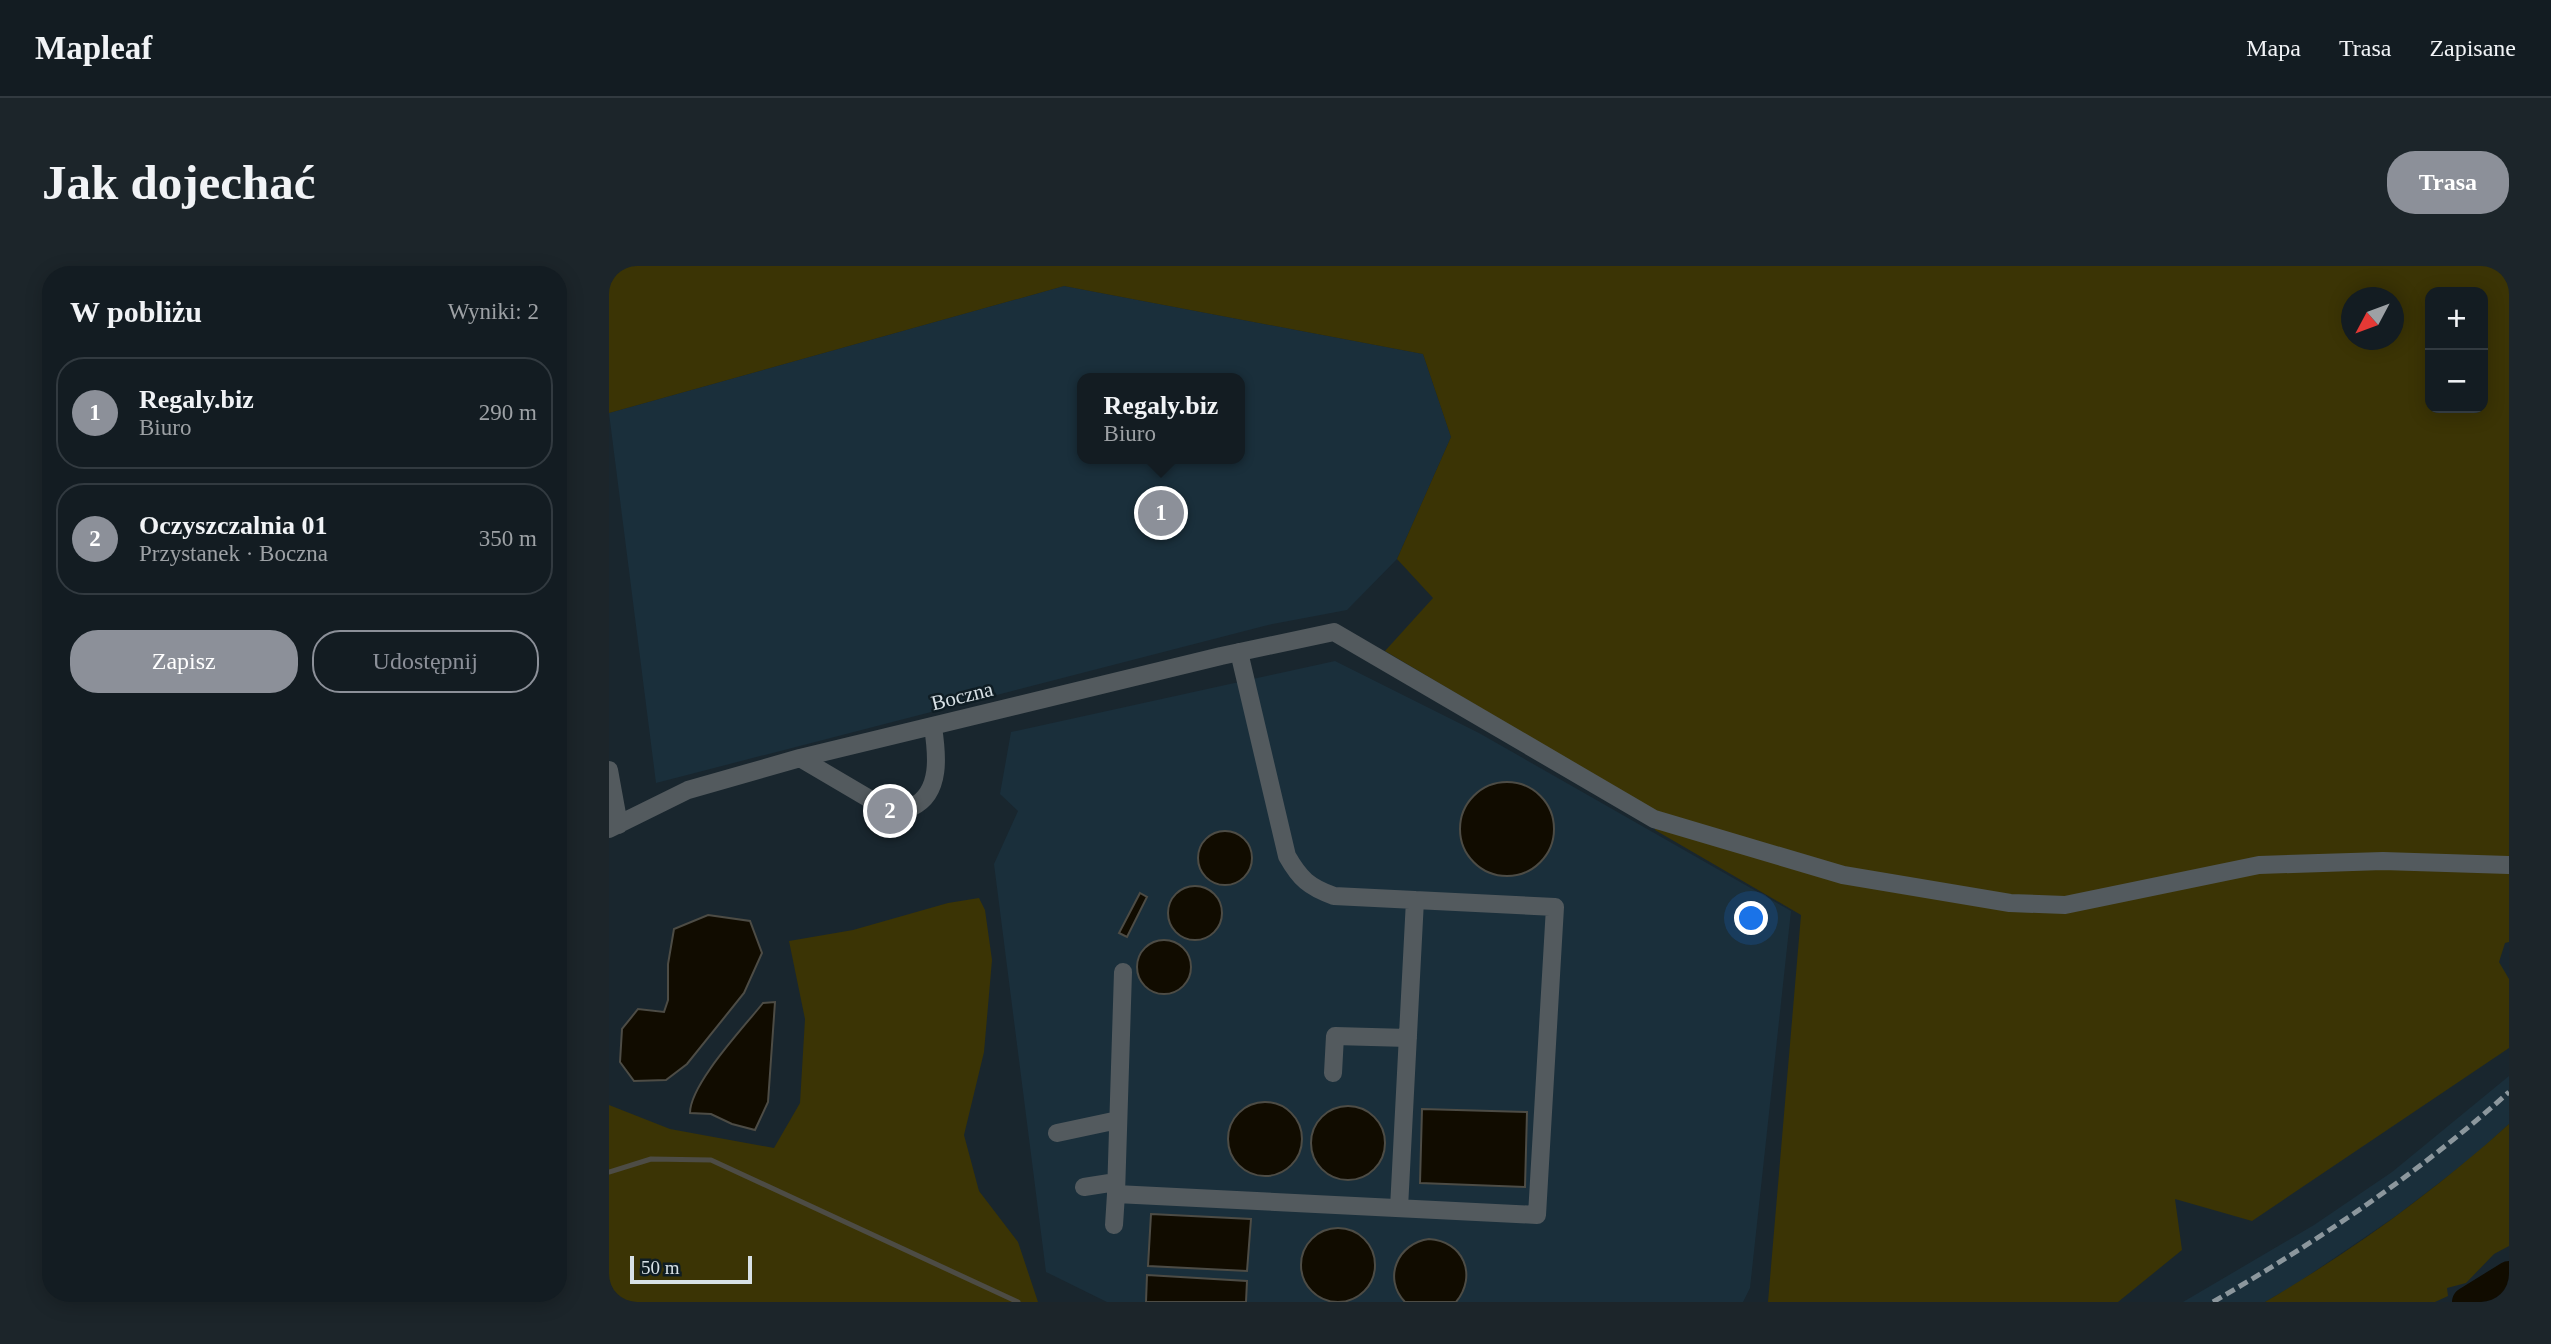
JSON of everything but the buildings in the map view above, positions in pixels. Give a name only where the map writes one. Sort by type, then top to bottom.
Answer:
[{"type":"street","name":"Boczna","points":[[614,827],[688,790],[800,758],[1239,652],[1334,632],[1654,820],[1843,875],[2010,903],[2065,905],[2259,865],[2382,861],[2509,865]]},
{"type":"street","points":[[1084,1187],[1537,1215],[1555,907],[1334,897],[1315,890],[1298,876],[1287,856],[1239,652]]},
{"type":"street","points":[[800,758],[890,811],[912,807],[926,795],[933,784],[937,756],[933,727]]},
{"type":"street","points":[[609,770],[614,827]]},
{"type":"street","points":[[1399,1208],[1415,900]]},
{"type":"street","points":[[1114,1225],[1123,972]]},
{"type":"street","points":[[1333,1073],[1335,1036],[1408,1038]]},
{"type":"street","points":[[1056,1133],[1118,1120]]},
{"type":"shaded area","points":[[609,266],[2509,266],[2509,942],[2505,943],[2499,962],[2509,979],[2509,1048],[2252,1221],[2175,1199],[2182,1250],[2118,1302],[1768,1302],[1801,915],[1655,830],[1655,812],[1385,651],[1433,598],[1397,559],[1451,437],[1423,354],[1064,286],[609,413]]},
{"type":"shaded area","points":[[1064,286],[1423,354],[1451,437],[1397,559],[1347,610],[1268,625],[656,783],[609,413]]},
{"type":"shaded area","points":[[1335,661],[1479,733],[1791,911],[1750,1288],[1743,1302],[1107,1302],[1046,1272],[994,864],[1018,811],[1000,794],[1011,732]]},
{"type":"shaded area","points":[[1498,782],[1516,782],[1541,795],[1551,811],[1554,829],[1551,847],[1541,863],[1516,876],[1498,876],[1473,863],[1460,838],[1460,820],[1473,795]]},
{"type":"shaded area","points":[[1225,831],[1244,839],[1252,858],[1244,877],[1225,885],[1206,877],[1198,858],[1206,839]]},
{"type":"shaded area","points":[[1195,886],[1214,894],[1222,913],[1214,932],[1195,940],[1176,932],[1168,913],[1176,894]]},
{"type":"shaded area","points":[[1140,893],[1147,897],[1127,937],[1119,933]]},
{"type":"shaded area","points":[[979,898],[985,910],[992,960],[984,1052],[964,1135],[979,1191],[1018,1242],[1038,1302],[609,1302],[609,1105],[670,1129],[774,1148],[800,1103],[805,1019],[789,941],[853,930],[948,903]]},
{"type":"shaded area","points":[[708,915],[750,921],[762,953],[744,993],[687,1064],[666,1080],[634,1081],[620,1062],[622,1029],[638,1009],[664,1012],[668,1000],[668,964],[674,929]]},
{"type":"shaded area","points":[[1164,940],[1183,948],[1191,967],[1183,986],[1164,994],[1145,986],[1137,967],[1145,948]]},
{"type":"shaded area","points":[[775,1002],[768,1102],[755,1130],[732,1124],[711,1114],[690,1113],[699,1087],[719,1056],[763,1003]]},
{"type":"shaded area","points":[[2509,1076],[2509,1124],[2474,1156],[2396,1216],[2265,1302],[2183,1302],[2314,1225],[2392,1172]]},
{"type":"shaded area","points":[[1265,1102],[1279,1105],[1291,1113],[1299,1125],[1302,1139],[1299,1153],[1291,1165],[1279,1173],[1265,1176],[1251,1173],[1239,1165],[1231,1153],[1228,1139],[1231,1125],[1239,1113],[1251,1105]]},
{"type":"shaded area","points":[[1348,1106],[1362,1109],[1374,1117],[1382,1129],[1385,1143],[1382,1157],[1374,1169],[1362,1177],[1348,1180],[1334,1177],[1322,1169],[1314,1157],[1311,1143],[1314,1129],[1322,1117],[1334,1109]]},
{"type":"shaded area","points":[[1422,1109],[1527,1112],[1525,1187],[1420,1183]]},
{"type":"shaded area","points":[[2509,1124],[2509,1246],[2494,1254],[2466,1283],[2447,1288],[2448,1296],[2435,1302],[2265,1302],[2392,1219],[2452,1173]]},
{"type":"shaded area","points":[[1151,1214],[1251,1219],[1247,1271],[1148,1266]]},
{"type":"shaded area","points":[[1338,1228],[1352,1231],[1364,1239],[1372,1251],[1375,1265],[1372,1279],[1364,1291],[1352,1299],[1338,1302],[1324,1299],[1312,1291],[1304,1279],[1301,1265],[1304,1251],[1312,1239],[1324,1231]]},
{"type":"shaded area","points":[[1429,1239],[1451,1246],[1463,1261],[1466,1281],[1456,1302],[1405,1302],[1398,1293],[1394,1273],[1402,1254],[1418,1242]]},
{"type":"shaded area","points":[[1147,1275],[1247,1281],[1246,1302],[1146,1302]]},
{"type":"waterway","points":[[609,1172],[651,1159],[711,1160],[1018,1302]]},
{"type":"waterway","points":[[2467,1302],[2509,1276]]},
{"type":"railway","points":[[2213,1302],[2366,1205],[2439,1151],[2509,1092]]},
{"type":"place","name":"Regaly.biz","points":[[1161,513]]},
{"type":"place","name":"Oczyszczalnia 01","points":[[890,811]]}]
